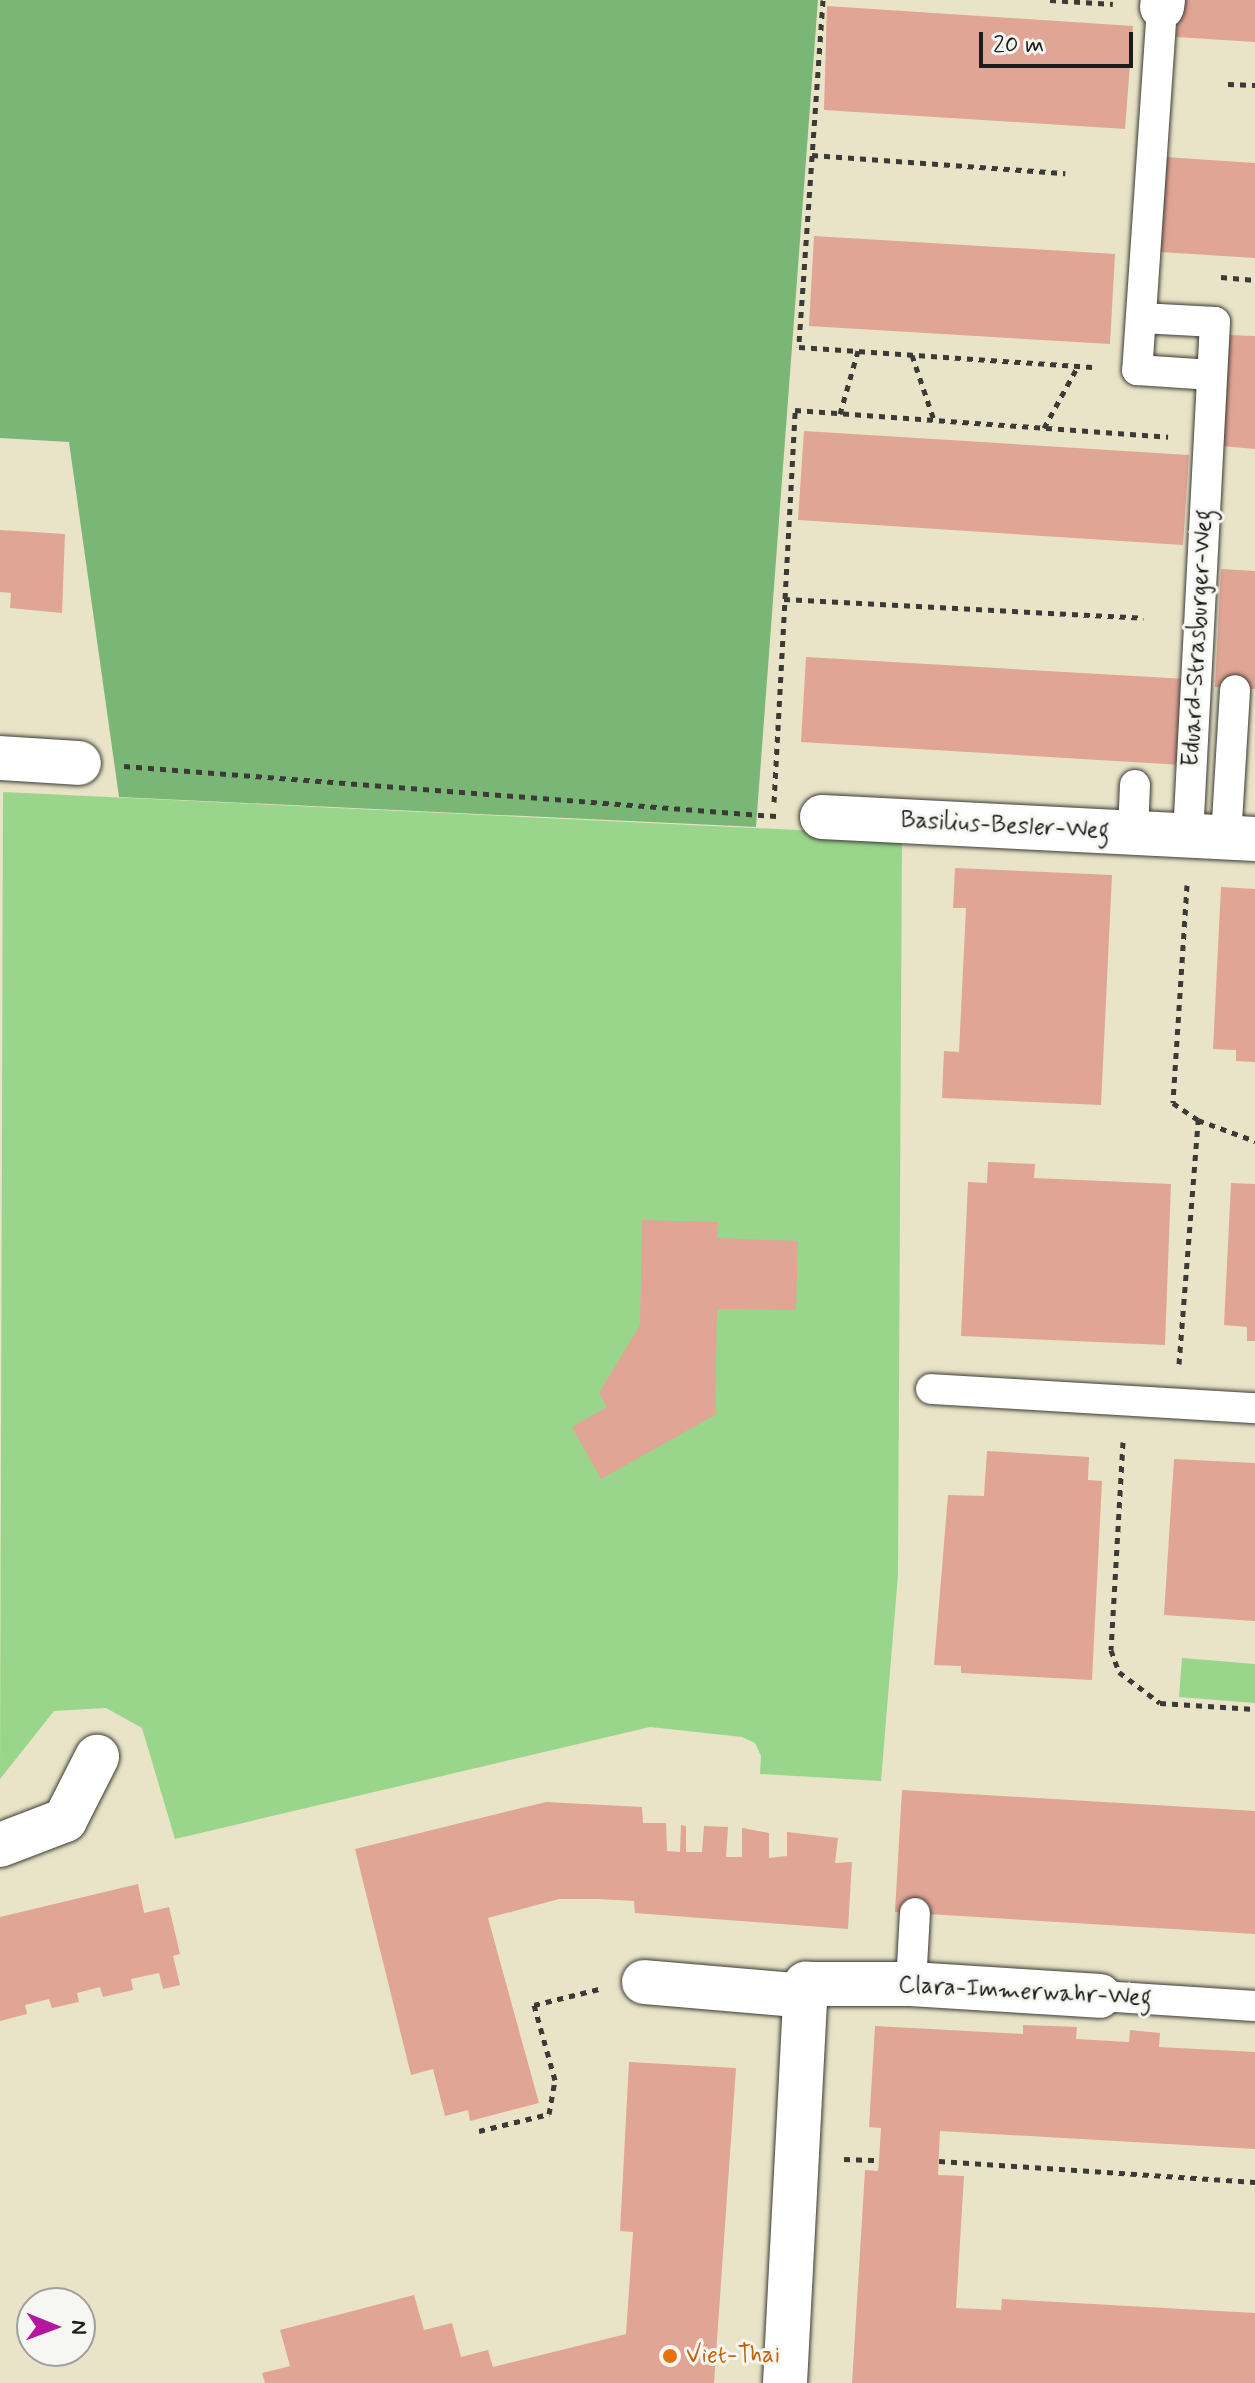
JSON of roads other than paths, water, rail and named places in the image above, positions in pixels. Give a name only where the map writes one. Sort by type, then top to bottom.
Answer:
[{"type":"street","points":[[0,758],[79,763]]},
{"type":"street","name":"Basilius-Besler-Weg","points":[[822,817],[1223,838]]},
{"type":"street","points":[[0,1845],[65,1820],[97,1757]]},
{"type":"street","name":"Clara-Immerwahr-Weg","points":[[644,1982],[806,1996],[806,1984],[911,1984],[1100,1996]]},
{"type":"street","points":[[785,2383],[806,1996]]},
{"type":"lane","points":[[1163,3],[1137,370],[1212,375]]},
{"type":"lane","name":"Eduard-Strasburger-Weg","points":[[1141,318],[1215,322],[1209,440],[1223,838]]},
{"type":"lane","points":[[1223,838],[1235,690]]},
{"type":"lane","points":[[1133,832],[1135,785]]},
{"type":"lane","points":[[931,1389],[1255,1408]]},
{"type":"lane","points":[[911,1984],[915,1913]]},
{"type":"lane","name":"Clara-Immerwahr-Weg","points":[[1100,1996],[1255,2006]]},
{"type":"place","name":"Viet-Thai","points":[[670,2356]]}]
